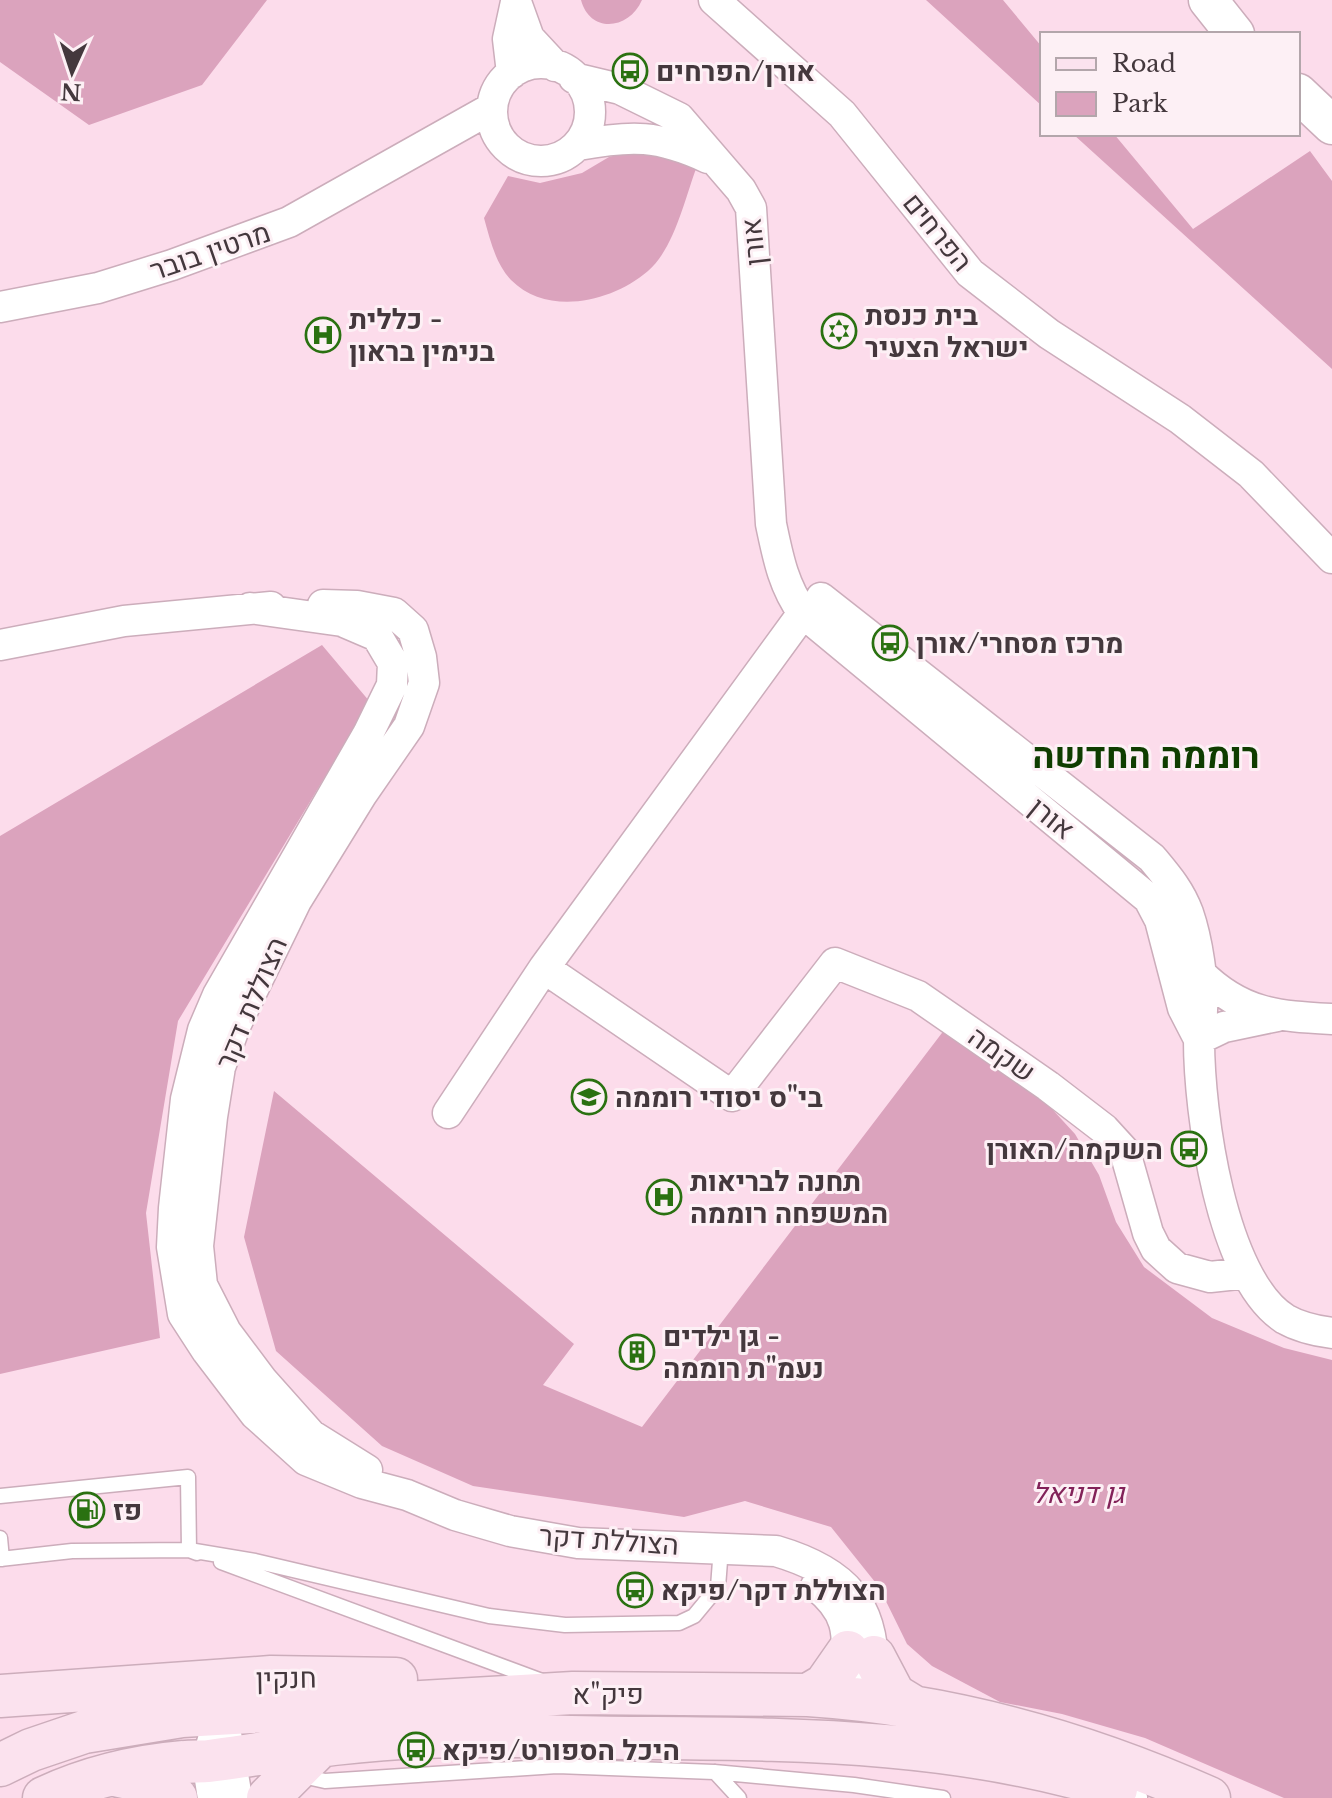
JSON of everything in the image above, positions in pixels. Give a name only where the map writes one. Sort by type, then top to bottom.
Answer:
[{"type":"main road","points":[[842,1698],[825,1685],[861,1655],[894,1695],[917,1709]]},
{"type":"main road","name":"חנקין","points":[[0,1696],[271,1677],[403,1679],[573,1693]]},
{"type":"main road","name":"פיק\"א","points":[[0,1765],[31,1750],[84,1732],[159,1719],[220,1714],[573,1693],[842,1698],[917,1709],[1048,1737],[1141,1768],[1209,1798]]},
{"type":"main road","name":"פיק\"א","points":[[44,1798],[106,1776],[184,1762],[223,1768],[294,1772],[425,1737],[737,1738],[855,1743],[962,1753],[1068,1774],[1140,1798]]},
{"type":"main road","points":[[106,1776],[128,1776],[160,1784],[176,1798]]},
{"type":"street","name":"הפרחים","points":[[714,0],[842,114],[970,273],[1049,334],[1180,419],[1251,474],[1332,558]]},
{"type":"street","points":[[1208,0],[1233,32]]},
{"type":"street","points":[[516,1],[529,38],[582,85],[589,100],[590,116],[578,145],[560,157],[539,161],[516,155],[494,122],[502,82],[512,73],[533,64],[565,72]]},
{"type":"street","points":[[512,73],[508,39],[516,1]]},
{"type":"street","name":"אורן","points":[[565,72],[620,89],[679,118],[741,190],[751,208],[771,524],[780,571],[790,595],[803,613],[1149,899],[1160,920],[1183,1008],[1199,1039]]},
{"type":"street","points":[[1300,95],[1332,125]]},
{"type":"street","name":"מרטין בובר","points":[[0,307],[98,288],[289,222],[405,157],[494,122]]},
{"type":"street","name":"אורן","points":[[578,145],[619,137],[659,139],[717,162]]},
{"type":"street","name":"אורן","points":[[771,524],[811,590],[1152,858],[1177,887],[1189,915],[1200,973],[1203,1007],[1199,1039]]},
{"type":"street","name":"הצוללת דקר","points":[[0,645],[124,621],[250,608],[342,621],[377,636],[393,663],[392,685],[368,734],[218,995],[203,1030],[186,1099],[172,1247],[183,1314],[255,1414],[306,1460],[362,1483],[407,1495],[455,1515],[510,1531],[578,1543],[721,1548],[786,1570],[811,1583],[834,1600],[847,1635],[861,1655],[842,1698],[855,1743]]},
{"type":"street","points":[[448,1113],[544,968],[803,613],[814,609],[834,610]]},
{"type":"street","name":"שקמה","points":[[544,968],[732,1096],[835,963],[918,996],[1048,1086],[1104,1129],[1125,1152],[1148,1233],[1156,1249],[1177,1268],[1210,1277],[1247,1273]]},
{"type":"street","points":[[1200,973],[1223,994],[1256,1011],[1277,1016],[1332,1019]]},
{"type":"street","points":[[1277,1016],[1224,1027],[1199,1039],[1209,1154],[1217,1193],[1247,1273],[1259,1293],[1286,1319],[1332,1333]]},
{"type":"street","points":[[220,1714],[223,1768],[237,1798]]},
{"type":"lane","points":[[0,1496],[188,1477],[189,1550]]},
{"type":"lane","points":[[0,1538],[1,1559],[72,1551],[189,1550],[255,1561],[489,1616],[565,1625],[679,1623],[694,1616],[718,1587],[721,1548]]},
{"type":"lane","points":[[189,1550],[573,1693]]},
{"type":"lane","points":[[294,1772],[325,1781],[557,1766],[714,1772],[854,1785],[943,1798]]},
{"type":"lane","points":[[714,1772],[739,1798]]},
{"type":"green space","points":[[0,0],[267,0],[202,85],[89,125],[0,62]]},
{"type":"green space","points":[[581,0],[642,0],[628,17],[610,24],[592,19]]},
{"type":"green space","points":[[926,0],[1003,0],[1040,45],[1040,104]]},
{"type":"green space","points":[[1075,136],[1116,136],[1193,229],[1310,151],[1332,181],[1332,369]]},
{"type":"green space","points":[[627,152],[652,152],[697,166],[665,250],[648,271],[617,291],[580,301],[543,299],[526,292],[511,280],[497,258],[484,218],[508,176],[540,183],[582,173],[609,157]]},
{"type":"green space","points":[[322,645],[370,702],[178,1021],[146,1213],[160,1338],[0,1374],[0,836]]},
{"type":"green space","name":"גן דניאל","points":[[948,1025],[1029,1084],[1075,1134],[1099,1175],[1116,1222],[1144,1267],[1212,1318],[1284,1348],[1332,1360],[1332,1798],[1284,1798],[1145,1738],[1062,1714],[1000,1702],[932,1666],[907,1644],[879,1587],[831,1527],[745,1501],[684,1517],[473,1486],[382,1446],[276,1351],[244,1237],[274,1091],[574,1344],[543,1385],[642,1427]]},
{"type":"place","name":"אורן/הפרחים","points":[[630,71]]},
{"type":"place","name":"בית כנסת ישראל הצעיר","points":[[839,331]]},
{"type":"place","name":"כללית - בנימין בראון","points":[[323,335]]},
{"type":"place","name":"מרכז מסחרי/אורן","points":[[890,643]]},
{"type":"place","name":"בי\"ס יסודי רוממה","points":[[589,1097]]},
{"type":"place","name":"השקמה/האורן","points":[[1189,1149]]},
{"type":"place","name":"תחנה לבריאות המשפחה רוממה","points":[[664,1197]]},
{"type":"place","name":"גן ילדים - נעמ\"ת רוממה","points":[[637,1352]]},
{"type":"place","name":"פז","points":[[87,1510]]},
{"type":"place","name":"הצוללת דקר/פיקא","points":[[635,1590]]},
{"type":"place","name":"היכל הספורט/פיקא","points":[[416,1750]]},
{"type":"district","name":"רוממה החדשה","points":[[1146,755]]}]
